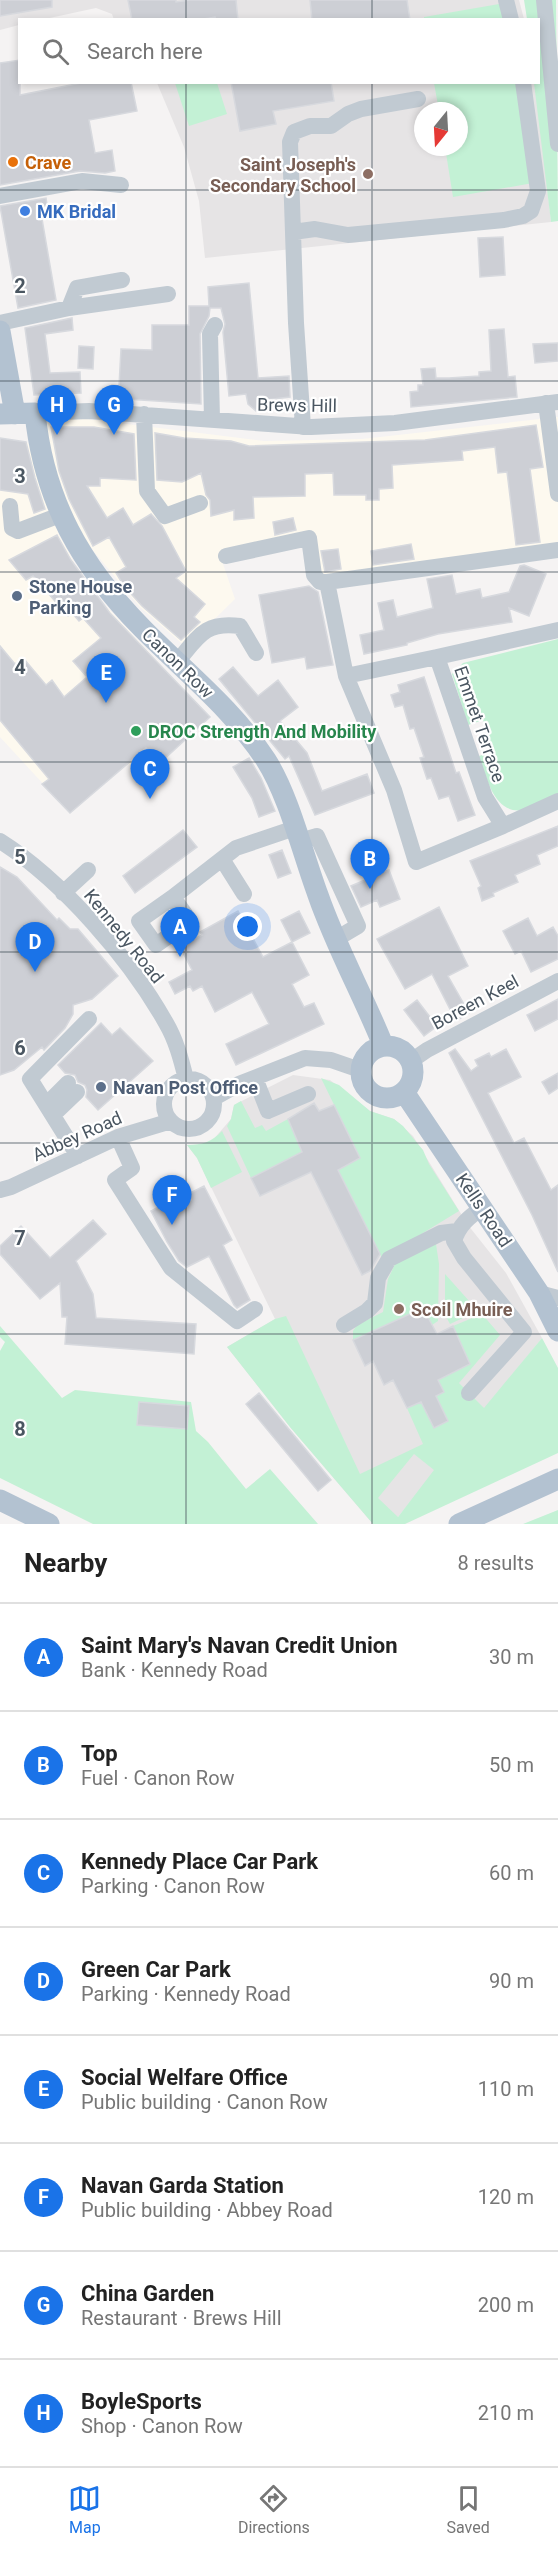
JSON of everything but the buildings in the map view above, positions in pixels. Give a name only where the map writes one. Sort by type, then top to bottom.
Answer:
[{"type":"main road","name":"Canon Row","points":[[0,331],[17,414],[43,465],[60,515],[73,542],[107,588],[141,627],[226,710],[267,762],[297,835],[318,896],[383,1045]]},
{"type":"main road","points":[[383,1045],[400,1048],[411,1061],[413,1077],[404,1092],[388,1098],[371,1093],[361,1078],[360,1070],[367,1053],[383,1045]]},
{"type":"main road","name":"Kells Road","points":[[404,1092],[482,1208],[548,1295],[558,1331]]},
{"type":"main road","points":[[459,1524],[556,1481]]},
{"type":"main road","points":[[0,1500],[49,1524]]},
{"type":"street","points":[[506,0],[510,18]]},
{"type":"street","points":[[544,0],[558,144]]},
{"type":"street","points":[[293,232],[315,229],[348,235],[504,220],[523,216],[531,211],[538,191],[523,84]]},
{"type":"street","points":[[303,427],[290,142],[294,132],[310,126],[331,126],[348,114],[361,109],[418,99]]},
{"type":"street","points":[[0,196],[82,181],[121,185]]},
{"type":"street","points":[[69,308],[77,288],[122,279]]},
{"type":"street","points":[[0,323],[69,308],[168,294]]},
{"type":"street","points":[[212,419],[210,334],[215,325]]},
{"type":"street","points":[[552,402],[558,494]]},
{"type":"street","name":"Brews Hill","points":[[17,414],[89,411],[303,427],[395,423],[552,402]]},
{"type":"street","points":[[144,414],[147,491],[165,516],[200,503]]},
{"type":"street","points":[[10,506],[12,528],[18,531],[60,515]]},
{"type":"street","points":[[226,556],[309,538],[314,575],[320,582],[327,582],[558,550]]},
{"type":"street","points":[[327,582],[346,676],[394,790],[416,862],[558,801]]},
{"type":"street","points":[[177,662],[198,636],[222,623],[240,626],[256,653]]},
{"type":"street","name":"Emmet Terrace","points":[[503,826],[485,796],[437,657],[558,630]]},
{"type":"street","points":[[346,676],[437,657]]},
{"type":"street","points":[[173,897],[236,848],[297,835]]},
{"type":"street","name":"Kennedy Road","points":[[0,841],[27,860],[88,918],[115,962],[167,1023],[186,1079]]},
{"type":"street","points":[[222,859],[244,894]]},
{"type":"street","points":[[63,893],[88,870]]},
{"type":"street","name":"Boreen Keel","points":[[411,1061],[427,1050],[558,981]]},
{"type":"street","points":[[78,1156],[30,1079],[89,1019]]},
{"type":"street","points":[[214,1098],[255,1078],[305,1058],[331,1060],[360,1070]]},
{"type":"street","points":[[255,1078],[268,1111],[308,1094]]},
{"type":"street","points":[[186,1079],[193,1079],[206,1085],[214,1098],[213,1114],[202,1126],[185,1129],[171,1121],[164,1107],[167,1092],[172,1086],[186,1079]]},
{"type":"street","points":[[50,1109],[72,1087]]},
{"type":"street","name":"Abbey Road","points":[[0,1190],[118,1137],[171,1121]]},
{"type":"street","points":[[118,1137],[132,1168],[115,1180],[171,1268],[237,1320],[255,1309]]},
{"type":"street","points":[[469,1394],[524,1332],[464,1258],[454,1241],[457,1231],[466,1219],[482,1208]]},
{"type":"street","points":[[344,1325],[367,1311],[375,1303],[378,1278],[389,1259],[441,1233],[457,1231]]},
{"type":"shaded area","points":[[0,0],[519,0],[524,18],[113,18],[112,14],[96,8],[50,18],[18,18],[18,25],[0,30]]},
{"type":"shaded area","name":"Saint Joseph's Secondary School","points":[[157,84],[536,84],[551,222],[205,258],[199,201],[184,147]]},
{"type":"shaded area","points":[[558,417],[558,554],[330,586],[305,544],[222,561],[235,599],[186,647],[140,607],[91,548],[66,511],[43,420],[87,419],[264,441],[362,439]]},
{"type":"shaded area","points":[[0,438],[28,443],[59,535],[76,566],[102,602],[210,717],[142,779],[128,764],[70,813],[0,737]]},
{"type":"shaded area","name":"Scoil Mhuire","points":[[293,1075],[330,1080],[370,1111],[394,1119],[413,1136],[468,1225],[506,1273],[542,1338],[398,1517],[373,1524],[290,1427],[227,1347],[275,1319],[197,1158],[187,1145],[199,1145],[212,1141],[231,1119],[234,1105]]},
{"type":"green space","points":[[524,0],[556,0],[558,221],[551,222],[534,84],[540,84],[540,18],[527,18]]},
{"type":"green space","points":[[505,3],[507,18],[424,18]]},
{"type":"green space","points":[[175,84],[217,84],[227,114],[189,126]]},
{"type":"green space","points":[[434,84],[517,84],[533,183],[453,197],[446,156],[468,156],[468,102],[437,102]]},
{"type":"green space","points":[[558,639],[558,796],[532,808],[513,810],[498,800],[488,783],[479,756],[494,751],[483,720],[468,725],[452,674],[463,663]]},
{"type":"green space","points":[[321,1078],[339,1085],[370,1111],[394,1119],[403,1126],[423,1150],[429,1164],[459,1211],[382,1258],[338,1170],[360,1158]]},
{"type":"green space","points":[[241,1101],[255,1128],[262,1125],[266,1131],[288,1119],[302,1152],[251,1178],[227,1126],[234,1105]]},
{"type":"green space","points":[[222,1131],[242,1172],[211,1188],[197,1158],[187,1145],[206,1142]]},
{"type":"green space","points":[[436,1244],[439,1264],[438,1321],[432,1325],[423,1308],[353,1340],[353,1331],[357,1325],[383,1312],[388,1279],[395,1264]]},
{"type":"green space","points":[[445,1274],[478,1311],[450,1324],[445,1315]]},
{"type":"green space","points":[[482,1314],[500,1335],[459,1383],[484,1408],[542,1338],[558,1368],[558,1453],[405,1524],[373,1524],[290,1427],[227,1347],[275,1319],[286,1316],[360,1474],[423,1444],[407,1408],[443,1392],[438,1380],[469,1364],[453,1326]],"holes":[[[414,1454],[434,1470],[398,1517],[378,1498]]]},
{"type":"green space","points":[[0,1326],[62,1398],[75,1390],[191,1402],[196,1431],[208,1442],[246,1489],[270,1469],[318,1524],[93,1524],[0,1478],[0,1351],[5,1342],[0,1337]]},
{"type":"green space","points":[[558,1510],[558,1524],[523,1524]]},
{"type":"place","name":"Crave","points":[[13,162]]},
{"type":"place","name":"Saint Joseph's Secondary School","points":[[368,174]]},
{"type":"place","name":"MK Bridal","points":[[25,211]]},
{"type":"place","name":"BoyleSports","points":[[57,435]]},
{"type":"place","name":"China Garden","points":[[114,435]]},
{"type":"place","name":"Stone House Parking","points":[[17,596]]},
{"type":"place","name":"Social Welfare Office","points":[[106,703]]},
{"type":"place","name":"DROC Strength And Mobility","points":[[136,731]]},
{"type":"place","name":"Kennedy Place Car Park","points":[[150,799]]},
{"type":"place","name":"Top","points":[[370,889]]},
{"type":"place","name":"Saint Mary's Navan Credit Union","points":[[180,957]]},
{"type":"place","name":"Green Car Park","points":[[35,972]]},
{"type":"place","name":"Navan Post Office","points":[[101,1087]]},
{"type":"place","name":"Navan Garda Station","points":[[172,1225]]},
{"type":"place","name":"Scoil Mhuire","points":[[399,1309]]}]
